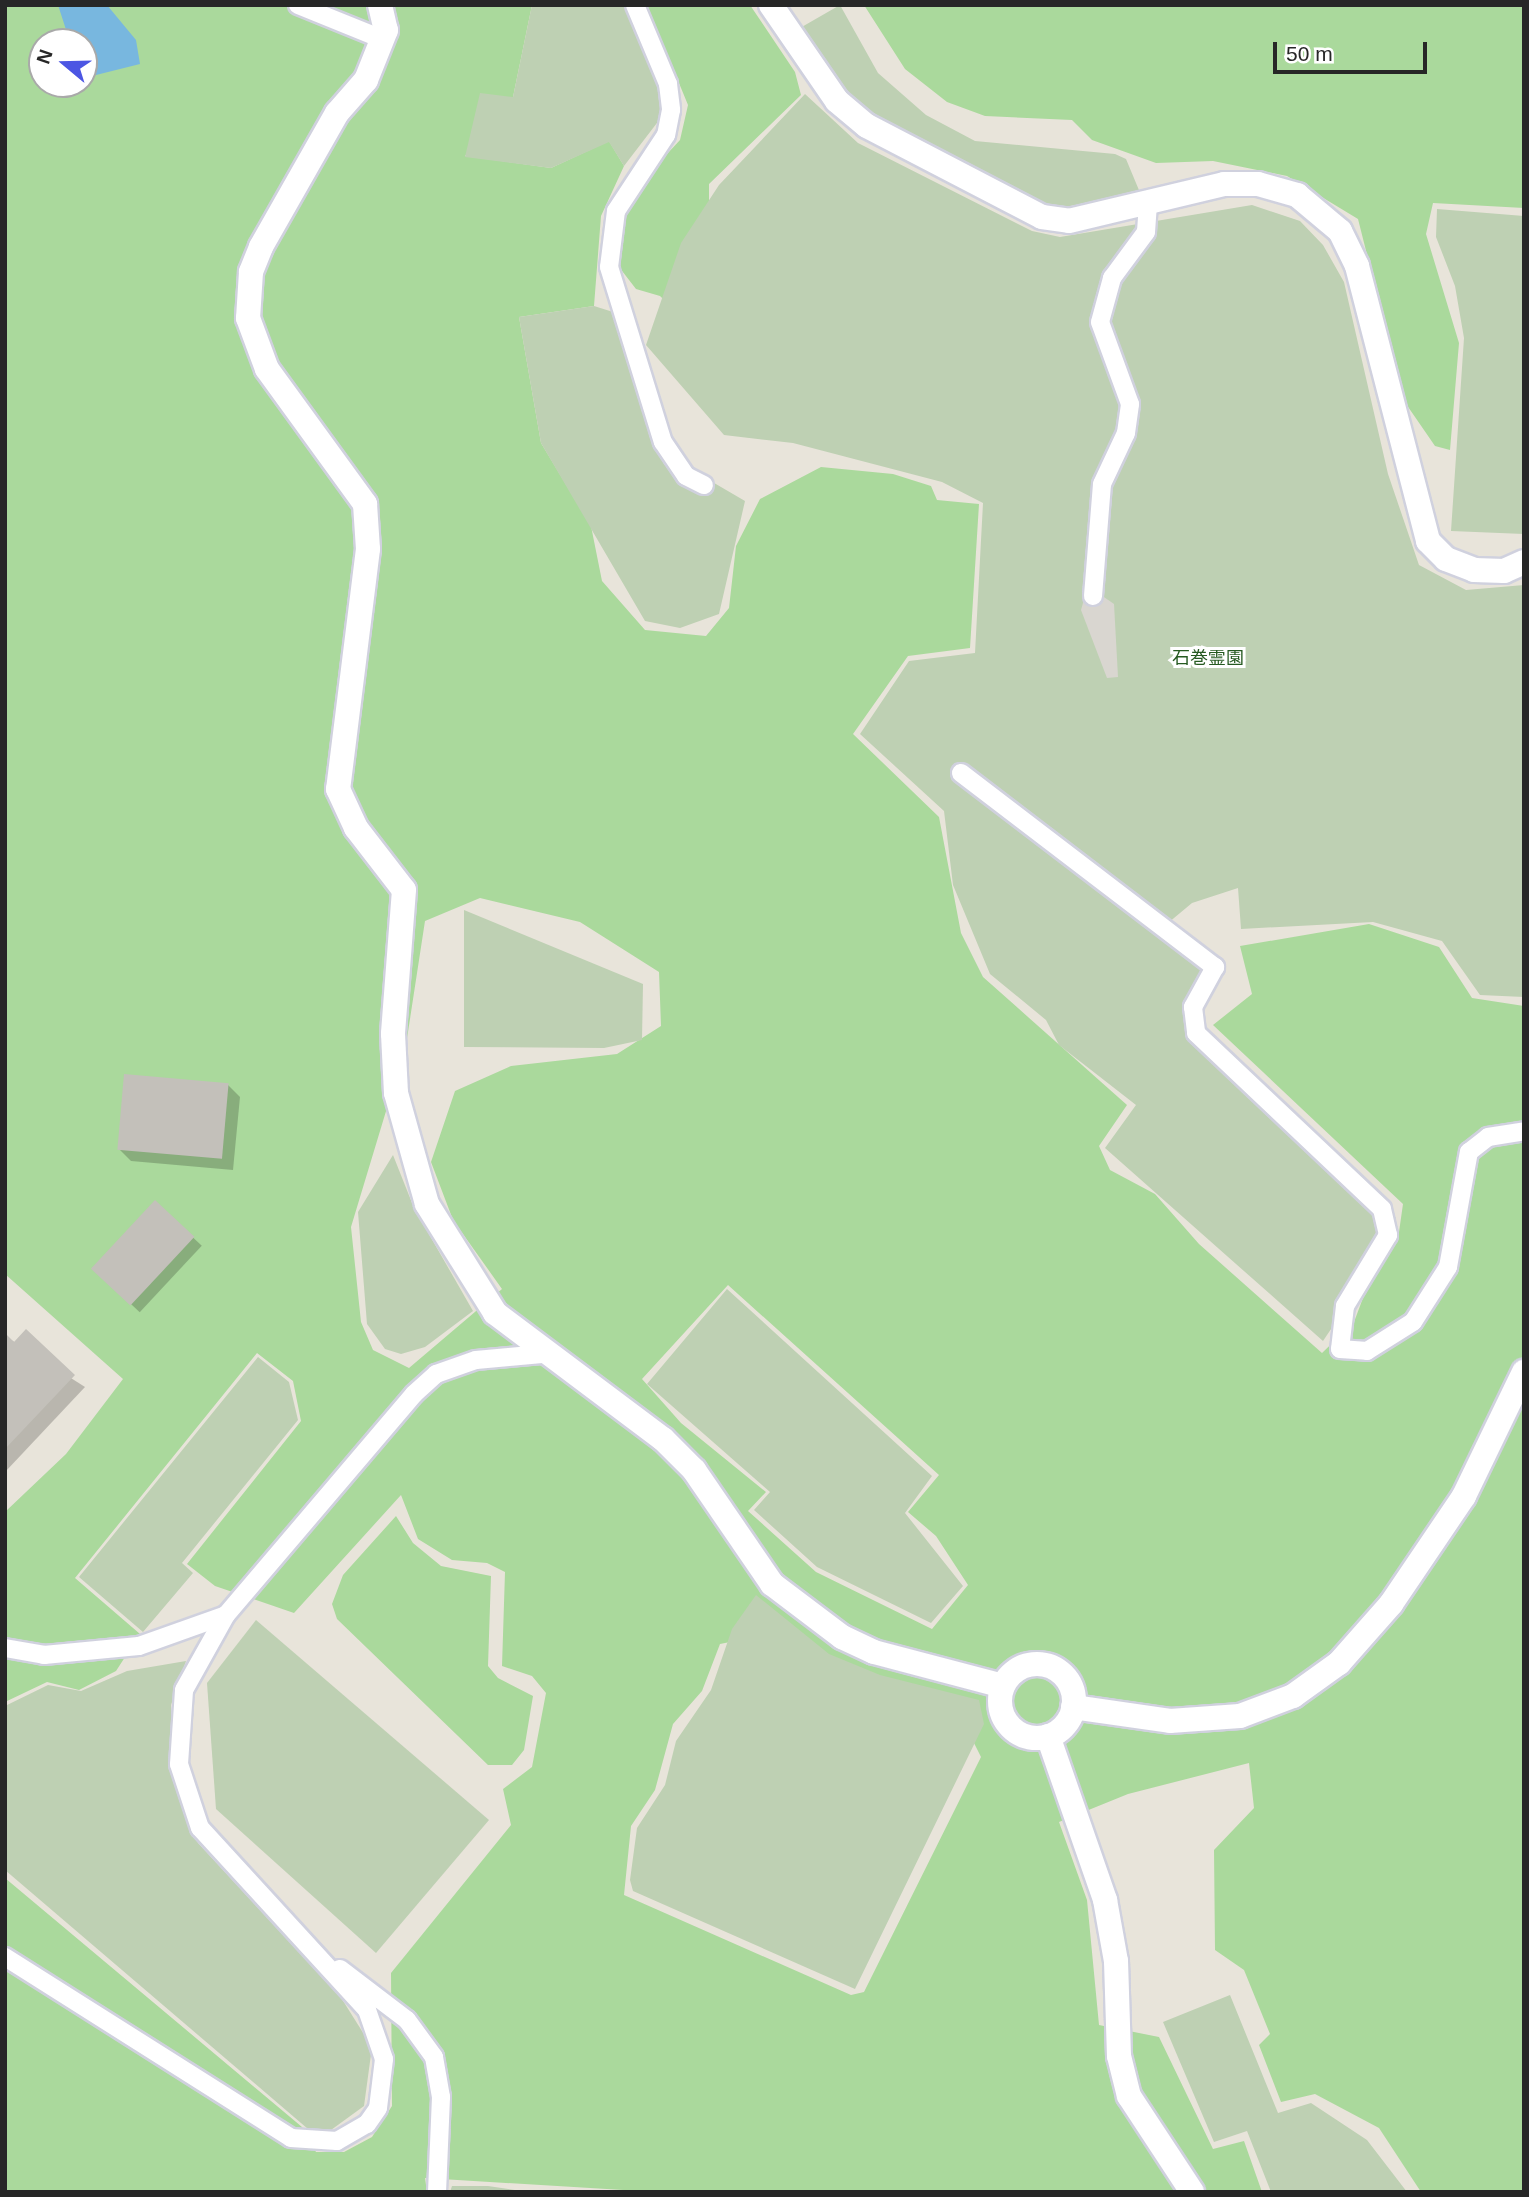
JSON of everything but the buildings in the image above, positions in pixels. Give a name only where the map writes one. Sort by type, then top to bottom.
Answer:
[{"type":"street","points":[[298,5],[382,39]]},
{"type":"street","points":[[380,5],[382,39],[366,80],[337,113],[261,247],[251,272],[248,318],[267,369],[365,504],[368,550],[338,789],[356,828],[404,890],[393,1034],[396,1093],[408,1151],[458,1261],[495,1313],[542,1354],[663,1439],[694,1469],[772,1584],[812,1616],[874,1652],[1003,1686]]},
{"type":"street","points":[[635,5],[668,84],[671,110],[666,135],[616,211],[609,267],[663,442],[686,476],[704,485]]},
{"type":"street","points":[[776,7],[837,101],[912,155],[1042,217],[1069,221],[1224,184],[1258,184],[1297,195],[1340,230],[1357,266],[1428,541],[1446,559],[1474,570],[1504,571],[1524,562]]},
{"type":"street","points":[[1093,596],[1102,484],[1126,433],[1130,404],[1100,322],[1111,278],[1146,232],[1148,203]]},
{"type":"street","points":[[961,773],[1215,967],[1193,1007],[1196,1033],[1382,1209],[1388,1235],[1345,1306],[1340,1349],[1367,1351],[1413,1322],[1448,1267],[1469,1152],[1488,1137],[1524,1131]]},
{"type":"street","points":[[5,1957],[270,2127],[292,2138],[337,2141],[367,2124],[378,2108],[384,2059],[368,2010],[331,1964],[213,1846],[183,1777],[178,1739],[184,1690],[226,1615],[436,1374],[476,1360],[542,1354]]},
{"type":"street","points":[[1073,1707],[1205,1721],[1293,1696],[1339,1664],[1391,1604],[1464,1496],[1524,1373]]},
{"type":"street","points":[[5,1648],[44,1655],[139,1646],[226,1615]]},
{"type":"street","points":[[1053,1668],[1070,1684],[1073,1707],[1065,1725],[1048,1736],[1027,1737],[1010,1726],[1001,1707],[1003,1686],[1019,1669],[1053,1668]]},
{"type":"street","points":[[1048,1736],[1105,1900],[1115,1961],[1119,2056],[1129,2096],[1192,2192]]},
{"type":"street","points":[[331,1964],[407,2021],[434,2057],[441,2097],[438,2191]]},
{"type":"green space","points":[[5,5],[532,5],[513,97],[465,156],[551,168],[609,141],[624,166],[601,216],[594,306],[519,317],[541,443],[591,526],[602,581],[645,630],[706,636],[729,608],[736,546],[760,499],[821,467],[893,474],[931,486],[937,500],[979,504],[970,648],[908,656],[853,734],[939,817],[961,933],[983,977],[1127,1105],[1099,1146],[1110,1170],[1155,1194],[1199,1244],[1322,1353],[1354,1322],[1372,1274],[1399,1232],[1403,1204],[1213,1025],[1252,994],[1240,946],[1369,924],[1439,947],[1472,998],[1524,1006],[1524,2192],[1421,2192],[1379,2128],[1315,2094],[1281,2102],[1259,2045],[1270,2034],[1244,1970],[1215,1950],[1214,1850],[1254,1808],[1249,1763],[1128,1794],[1059,1822],[1087,1900],[1099,2025],[1159,2037],[1213,2149],[1244,2141],[1262,2192],[656,2192],[425,2178],[427,2192],[5,2192],[5,1878],[302,2127],[316,2152],[344,2152],[372,2137],[392,2106],[391,1973],[511,1825],[503,1789],[532,1767],[546,1693],[532,1676],[502,1666],[505,1572],[487,1563],[452,1560],[418,1539],[401,1495],[294,1613],[215,1586],[187,1564],[301,1421],[293,1381],[257,1353],[75,1578],[140,1634],[116,1671],[79,1690],[47,1682],[5,1702],[5,1512],[66,1454],[123,1379],[5,1274]],"holes":[[[480,898],[580,922],[659,972],[661,1026],[617,1054],[511,1066],[455,1091],[431,1162],[453,1220],[502,1289],[409,1368],[373,1350],[361,1322],[351,1227],[406,1045],[425,921]],[[728,1285],[939,1475],[908,1512],[936,1536],[968,1585],[932,1629],[816,1572],[748,1511],[766,1492],[681,1423],[642,1379]],[[745,1639],[967,1729],[981,1757],[864,1992],[851,1995],[624,1895],[631,1826],[655,1790],[673,1724],[702,1691],[720,1644]]]},
{"type":"green space","points":[[532,5],[628,5],[662,92],[660,119],[624,166],[609,142],[551,168],[465,157],[480,93],[513,97]]},
{"type":"green space","points":[[647,5],[750,5],[795,72],[801,95],[709,184],[709,233],[1033,514],[683,318],[660,296],[636,289],[619,267],[615,239],[628,196],[680,140],[688,105]]},
{"type":"green space","points":[[840,5],[878,73],[926,115],[975,141],[1115,154],[1126,159],[1141,195],[1051,209],[909,142],[857,104],[800,28]]},
{"type":"green space","points":[[864,5],[1524,5],[1524,208],[1433,203],[1426,234],[1459,343],[1450,450],[1435,446],[1404,401],[1358,219],[1287,176],[1213,161],[1156,163],[1092,140],[1072,120],[985,116],[947,102],[905,69]]},
{"type":"green space","name":"石巻霊園","points":[[805,94],[858,143],[1032,231],[1060,237],[1252,205],[1300,221],[1323,245],[1344,282],[1388,474],[1419,565],[1466,590],[1524,585],[1524,997],[1480,995],[1442,941],[1373,922],[1241,929],[1238,888],[1192,903],[1168,923],[1224,965],[1200,1008],[1200,1026],[1396,1218],[1394,1235],[1323,1341],[1105,1148],[1136,1105],[1059,1045],[1046,1020],[990,974],[953,885],[944,811],[860,734],[909,661],[975,653],[983,503],[942,482],[793,443],[724,435],[646,345],[681,243],[719,185]]},
{"type":"green space","points":[[1437,209],[1524,216],[1524,534],[1451,531],[1464,338],[1455,286],[1436,237]]},
{"type":"green space","points":[[594,306],[613,312],[664,464],[684,486],[704,495],[709,480],[745,501],[719,614],[680,628],[645,621],[541,443],[519,317]]},
{"type":"green space","points":[[464,910],[643,984],[642,1040],[604,1048],[464,1047]]},
{"type":"green space","points":[[393,1155],[414,1208],[473,1311],[425,1347],[401,1354],[385,1349],[367,1324],[358,1212]]},
{"type":"green space","points":[[727,1289],[932,1476],[905,1513],[963,1586],[931,1623],[817,1567],[754,1510],[770,1492],[647,1384]]},
{"type":"green space","points":[[258,1357],[289,1382],[298,1420],[182,1563],[193,1573],[143,1632],[79,1577]]},
{"type":"green space","points":[[396,1516],[413,1543],[441,1566],[491,1576],[488,1666],[498,1678],[533,1696],[524,1750],[512,1765],[488,1765],[337,1619],[332,1604],[343,1575]]},
{"type":"green space","points":[[756,1595],[829,1654],[880,1675],[979,1700],[984,1724],[855,1989],[633,1891],[630,1880],[637,1828],[665,1785],[676,1741],[711,1690],[732,1629]]},
{"type":"green space","points":[[256,1620],[489,1820],[376,1953],[216,1809],[207,1683]]},
{"type":"green space","points":[[186,1661],[171,1705],[171,1755],[198,1843],[340,1996],[372,2047],[364,2106],[331,2130],[308,2129],[5,1870],[5,1706],[48,1685],[81,1691],[127,1671]]},
{"type":"green space","points":[[1230,1995],[1278,2113],[1311,2103],[1367,2140],[1407,2192],[1271,2192],[1247,2131],[1214,2142],[1163,2022]]},
{"type":"green space","points":[[452,2186],[488,2186],[528,2192],[450,2192]]},
{"type":"shaded area","points":[[1101,595],[1114,604],[1118,677],[1107,678],[1081,610],[1085,596]]},
{"type":"water","points":[[58,5],[107,5],[136,40],[140,64],[98,74],[98,28],[65,28]]}]
